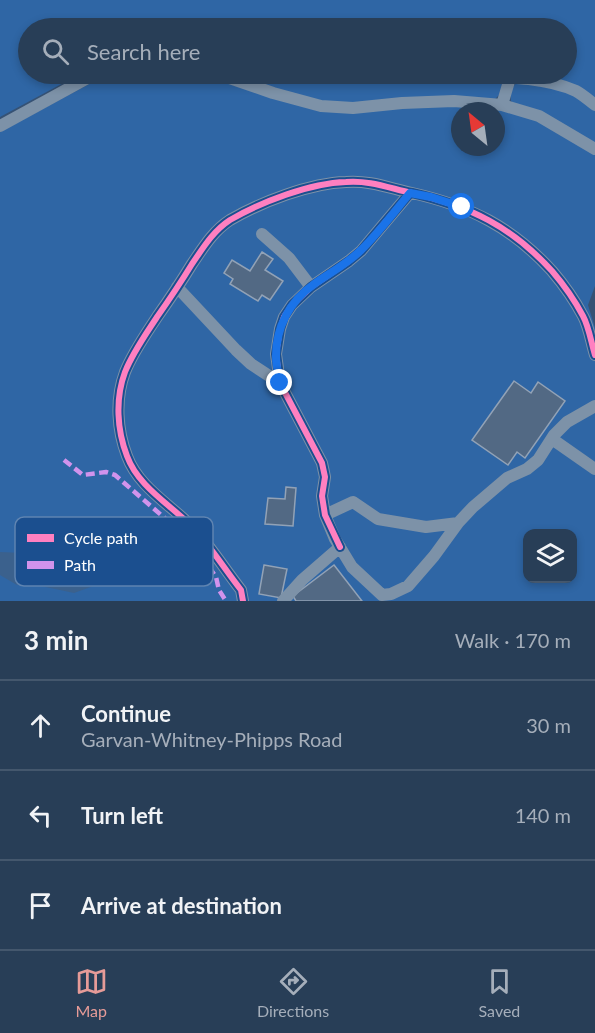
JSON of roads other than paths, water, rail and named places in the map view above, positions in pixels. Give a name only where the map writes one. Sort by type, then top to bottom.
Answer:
[{"type":"street","points":[[0,126],[77,84]]},
{"type":"street","points":[[248,84],[321,106],[353,108],[402,103],[466,102]]},
{"type":"street","points":[[503,102],[508,84]]},
{"type":"street","points":[[552,84],[576,92],[595,105]]},
{"type":"street","points":[[505,106],[539,116],[595,149]]},
{"type":"street","points":[[181,517],[138,477],[128,458],[121,436],[119,419],[119,400],[125,372],[140,343],[217,230],[230,220],[272,200],[313,187],[343,182],[362,182],[431,197],[462,207],[518,238],[537,254],[565,287],[584,317],[595,354]]},
{"type":"street","points":[[410,193],[361,251],[310,286],[292,305],[280,329],[276,354],[280,383],[322,463],[325,477],[322,496],[325,515],[352,567],[384,598],[408,586],[473,507],[507,478],[538,460],[567,422],[595,406]]},
{"type":"street","points":[[262,234],[289,258],[310,286]]},
{"type":"street","points":[[177,287],[250,364],[280,383]]},
{"type":"street","points":[[552,439],[595,469]]},
{"type":"street","points":[[325,515],[353,502],[378,519],[426,527],[458,523]]},
{"type":"street","points":[[283,601],[302,580],[340,547]]},
{"type":"street","points":[[213,555],[242,596]]}]
